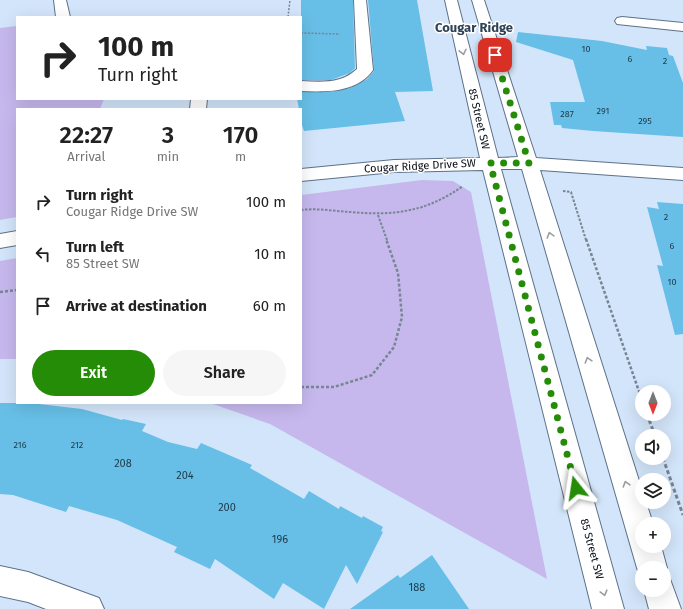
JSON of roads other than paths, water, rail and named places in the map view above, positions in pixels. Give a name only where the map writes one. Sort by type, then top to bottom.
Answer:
[{"type":"street","points":[[60,0],[63,16]]},
{"type":"street","points":[[302,86],[335,86],[346,84],[365,70],[360,0]]},
{"type":"street","name":"85 Street SW","points":[[451,0],[490,163],[608,609]]},
{"type":"street","points":[[478,0],[637,517]]},
{"type":"street","points":[[622,21],[683,27]]},
{"type":"street","name":"Cougar Ridge Drive SW","points":[[302,175],[394,166],[490,163],[529,163],[683,174]]},
{"type":"street","points":[[0,241],[16,238]]},
{"type":"street","points":[[0,581],[28,587],[88,609]]},
{"type":"street","points":[[661,597],[665,609]]},
{"type":"district","name":"Cougar Ridge","points":[[474,27]]}]
